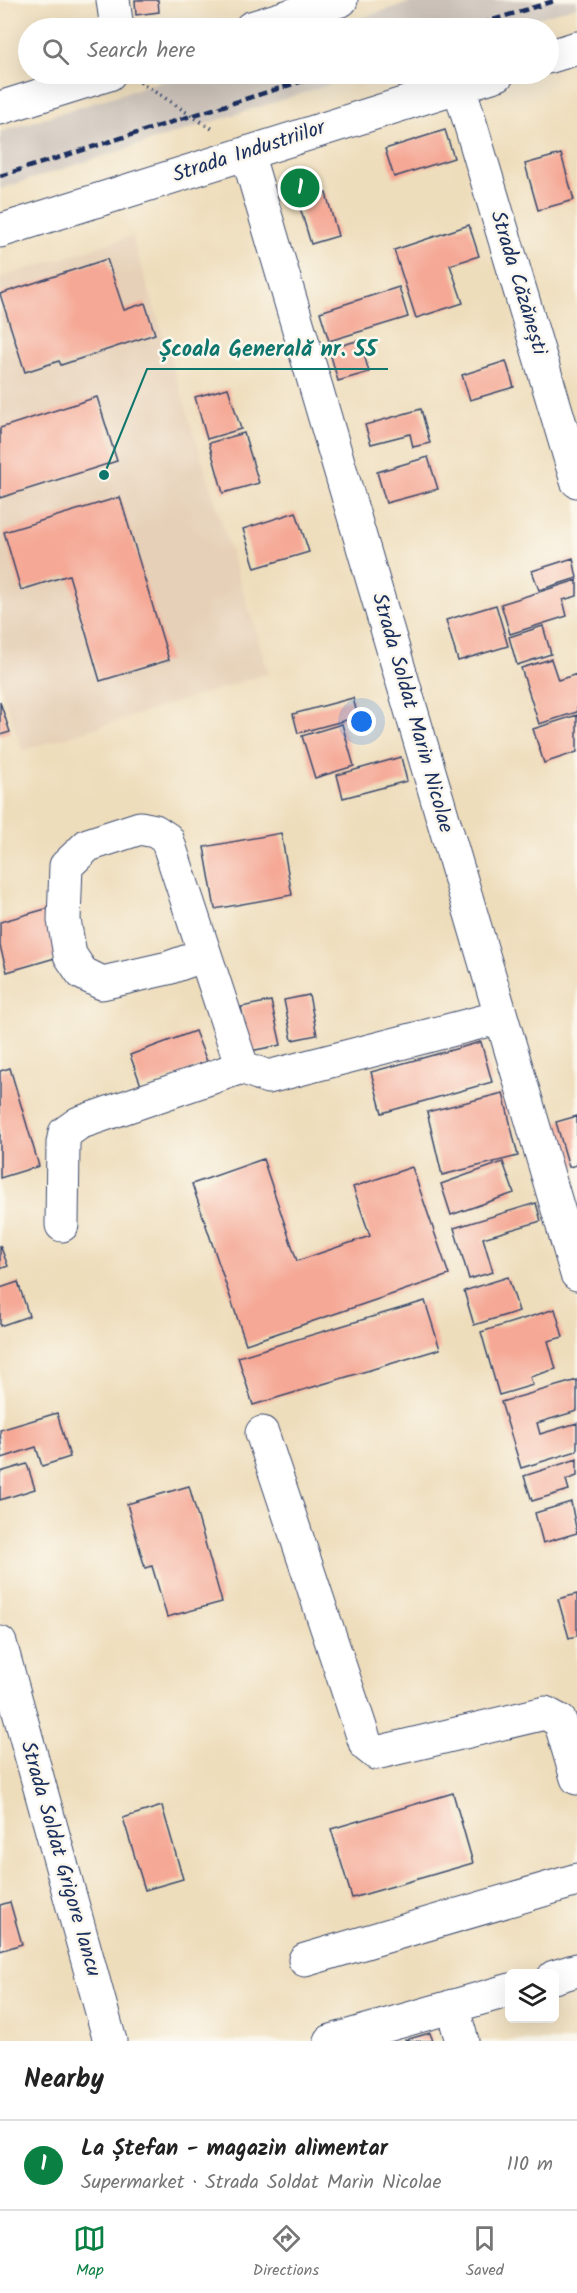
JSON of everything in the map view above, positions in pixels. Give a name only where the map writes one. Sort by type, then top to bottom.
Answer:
[{"type":"street","points":[[113,0],[116,18]]},
{"type":"street","points":[[282,18],[334,1]]},
{"type":"street","points":[[559,54],[577,48]]},
{"type":"street","points":[[0,108],[92,84]]},
{"type":"street","name":"Strada Industriilor","points":[[0,231],[466,84]]},
{"type":"street","name":"Strada Căzănești","points":[[459,86],[577,481]]},
{"type":"street","name":"Strada Soldat Marin Nicolae","points":[[247,153],[577,1274]]},
{"type":"street","points":[[205,954],[168,968],[102,983],[82,972],[70,955],[64,920],[66,866],[88,845],[140,828],[155,831],[167,839],[205,954],[242,1067]]},
{"type":"street","points":[[62,1225],[63,1143],[65,1133],[79,1123],[242,1067],[268,1077],[501,1017]]},
{"type":"street","points":[[262,1433],[366,1745],[376,1753],[546,1713],[560,1721],[577,1778]]},
{"type":"street","name":"Strada Soldat Grigore Iancu","points":[[0,1643],[110,2041]]},
{"type":"street","points":[[305,1960],[577,1880]]},
{"type":"street","points":[[559,1976],[577,1970]]},
{"type":"street","points":[[331,2041],[505,1991]]},
{"type":"street","points":[[452,2006],[462,2041]]},
{"type":"path","points":[[136,84],[247,153]]},
{"type":"shaded area","points":[[418,0],[577,0],[577,6],[538,18],[360,18]]},
{"type":"shaded area","points":[[153,84],[331,84],[0,189],[0,132]]},
{"type":"shaded area","points":[[132,236],[269,673],[22,751],[0,682],[0,278]]},
{"type":"building","points":[[135,0],[158,0],[159,12],[136,15]]},
{"type":"building","points":[[445,130],[454,158],[394,177],[385,149]]},
{"type":"building","points":[[561,154],[574,200],[538,210],[525,164]]},
{"type":"building","points":[[326,193],[338,236],[311,244],[298,201]]},
{"type":"building","points":[[469,225],[479,256],[450,265],[463,303],[416,318],[394,250]]},
{"type":"building","points":[[107,259],[124,310],[145,303],[155,334],[61,365],[59,361],[25,372],[0,294]]},
{"type":"building","points":[[399,287],[408,317],[329,341],[320,312]]},
{"type":"building","points":[[360,340],[369,372],[338,381],[329,349]]},
{"type":"building","points":[[506,361],[514,387],[470,400],[462,375]]},
{"type":"building","points":[[228,388],[241,429],[207,439],[195,397]]},
{"type":"building","points":[[97,397],[117,461],[0,498],[0,428]]},
{"type":"building","points":[[421,409],[430,443],[413,447],[410,434],[371,444],[365,425]]},
{"type":"building","points":[[244,433],[259,483],[223,493],[209,443]]},
{"type":"building","points":[[428,457],[438,489],[386,503],[377,472]]},
{"type":"building","points":[[120,497],[169,660],[100,681],[69,575],[21,590],[4,532]]},
{"type":"building","points":[[296,512],[309,552],[255,568],[243,529]]},
{"type":"building","points":[[573,558],[577,578],[539,590],[532,571]]},
{"type":"building","points":[[577,580],[577,596],[563,600],[567,616],[510,634],[501,604]]},
{"type":"building","points":[[496,605],[508,646],[458,661],[446,620]]},
{"type":"building","points":[[543,626],[551,654],[517,665],[509,637]]},
{"type":"building","points":[[551,659],[558,680],[577,674],[577,712],[539,724],[521,668]]},
{"type":"building","points":[[353,698],[358,717],[298,733],[293,714]]},
{"type":"building","points":[[0,702],[10,732],[0,735]]},
{"type":"building","points":[[577,715],[577,752],[544,763],[533,729]]},
{"type":"building","points":[[342,724],[354,766],[315,778],[302,736]]},
{"type":"building","points":[[401,757],[407,781],[343,798],[337,775]]},
{"type":"building","points":[[281,833],[292,895],[215,909],[204,847]]},
{"type":"building","points":[[49,908],[62,956],[7,972],[0,946],[0,922]]},
{"type":"building","points":[[309,995],[317,1035],[292,1040],[284,1000]]},
{"type":"building","points":[[271,1001],[281,1045],[250,1051],[241,1007]]},
{"type":"building","points":[[195,1031],[208,1064],[142,1088],[130,1055]]},
{"type":"building","points":[[481,1042],[492,1082],[382,1113],[371,1072]]},
{"type":"building","points":[[10,1068],[39,1166],[0,1178],[0,1071]]},
{"type":"building","points":[[503,1093],[518,1156],[442,1175],[427,1112]]},
{"type":"building","points":[[577,1116],[577,1165],[569,1167],[556,1122]]},
{"type":"building","points":[[263,1159],[297,1261],[370,1236],[353,1187],[412,1167],[449,1275],[246,1344],[192,1184]]},
{"type":"building","points":[[503,1162],[514,1193],[451,1215],[441,1184]]},
{"type":"building","points":[[536,1203],[541,1221],[483,1238],[493,1272],[469,1279],[454,1228]]},
{"type":"building","points":[[0,1245],[8,1266],[0,1269]]},
{"type":"building","points":[[508,1277],[519,1311],[474,1325],[464,1291]]},
{"type":"building","points":[[18,1282],[29,1316],[0,1326],[0,1288]]},
{"type":"building","points":[[425,1301],[440,1349],[253,1405],[238,1357]]},
{"type":"building","points":[[555,1309],[563,1337],[548,1341],[556,1369],[530,1377],[533,1385],[499,1395],[481,1332]]},
{"type":"building","points":[[577,1380],[577,1411],[537,1423],[540,1434],[577,1423],[577,1451],[521,1468],[501,1402]]},
{"type":"building","points":[[57,1413],[70,1457],[42,1466],[36,1447],[2,1458],[0,1430]]},
{"type":"building","points":[[577,1459],[577,1476],[566,1480],[569,1490],[532,1501],[524,1476]]},
{"type":"building","points":[[27,1464],[35,1489],[0,1500],[0,1472]]},
{"type":"building","points":[[189,1486],[222,1602],[167,1617],[152,1566],[145,1568],[127,1504]]},
{"type":"building","points":[[571,1502],[577,1533],[543,1543],[535,1513]]},
{"type":"building","points":[[577,1594],[577,1636],[569,1638],[558,1599]]},
{"type":"building","points":[[453,1793],[473,1863],[352,1898],[331,1829]]},
{"type":"building","points":[[162,1806],[183,1879],[145,1890],[123,1818]]},
{"type":"building","points":[[10,1902],[22,1944],[0,1951],[0,1905]]},
{"type":"building","points":[[430,2033],[433,2041],[405,2041],[405,2040]]},
{"type":"railway","points":[[499,18],[557,0]]},
{"type":"railway","points":[[0,176],[293,84]]},
{"type":"place","name":"La Ștefan - magazin alimentar","points":[[300,188]]},
{"type":"place","name":"Școala Generală nr. 55","points":[[104,475]]}]
